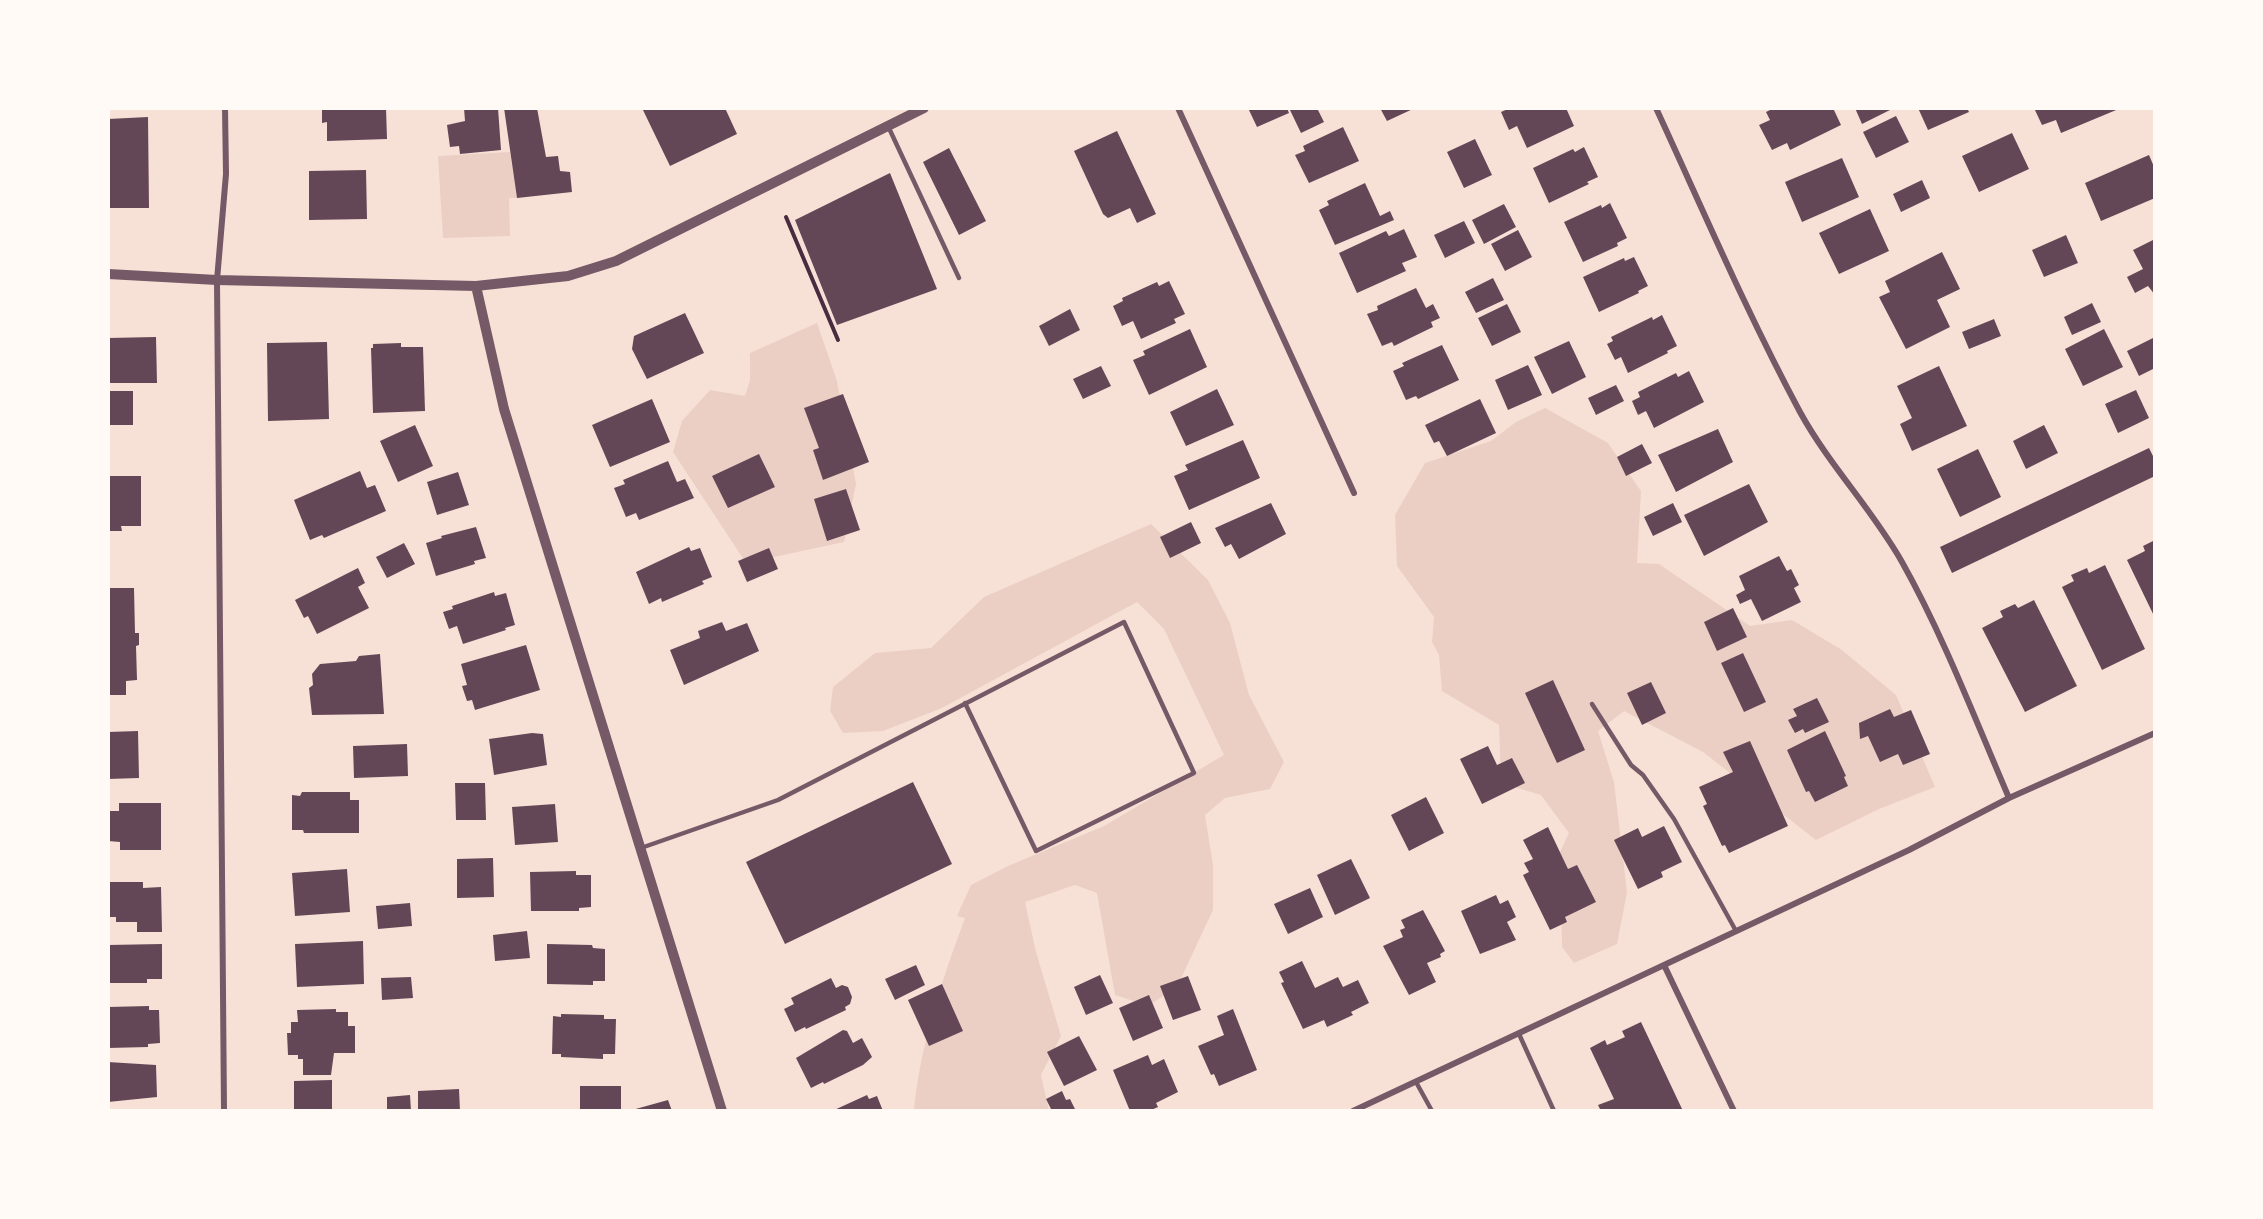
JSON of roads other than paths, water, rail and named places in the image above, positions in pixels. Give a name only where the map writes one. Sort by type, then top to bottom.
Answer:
[{"type":"street","points":[[224,1111],[217,280],[226,174],[225,108]]},
{"type":"street","points":[[108,274],[217,280],[476,286],[568,276],[616,261],[924,108]]},
{"type":"street","points":[[1178,108],[1354,493]]},
{"type":"street","points":[[1656,108],[1766,347],[1801,414],[1877,520],[1903,564],[1958,679],[2009,798]]},
{"type":"street","points":[[476,286],[504,409],[722,1111]]},
{"type":"street","points":[[1353,1111],[1909,850],[2009,798],[2155,733]]},
{"type":"street","points":[[1664,965],[1734,1111]]},
{"type":"lane","points":[[888,126],[959,278]]},
{"type":"lane","points":[[641,848],[778,800],[1124,622],[1194,773],[1035,851],[965,704]]},
{"type":"lane","points":[[1592,704],[1631,765],[1643,775],[1674,819],[1736,931]]},
{"type":"lane","points":[[1519,1034],[1554,1111]]},
{"type":"lane","points":[[1416,1082],[1432,1111]]}]
